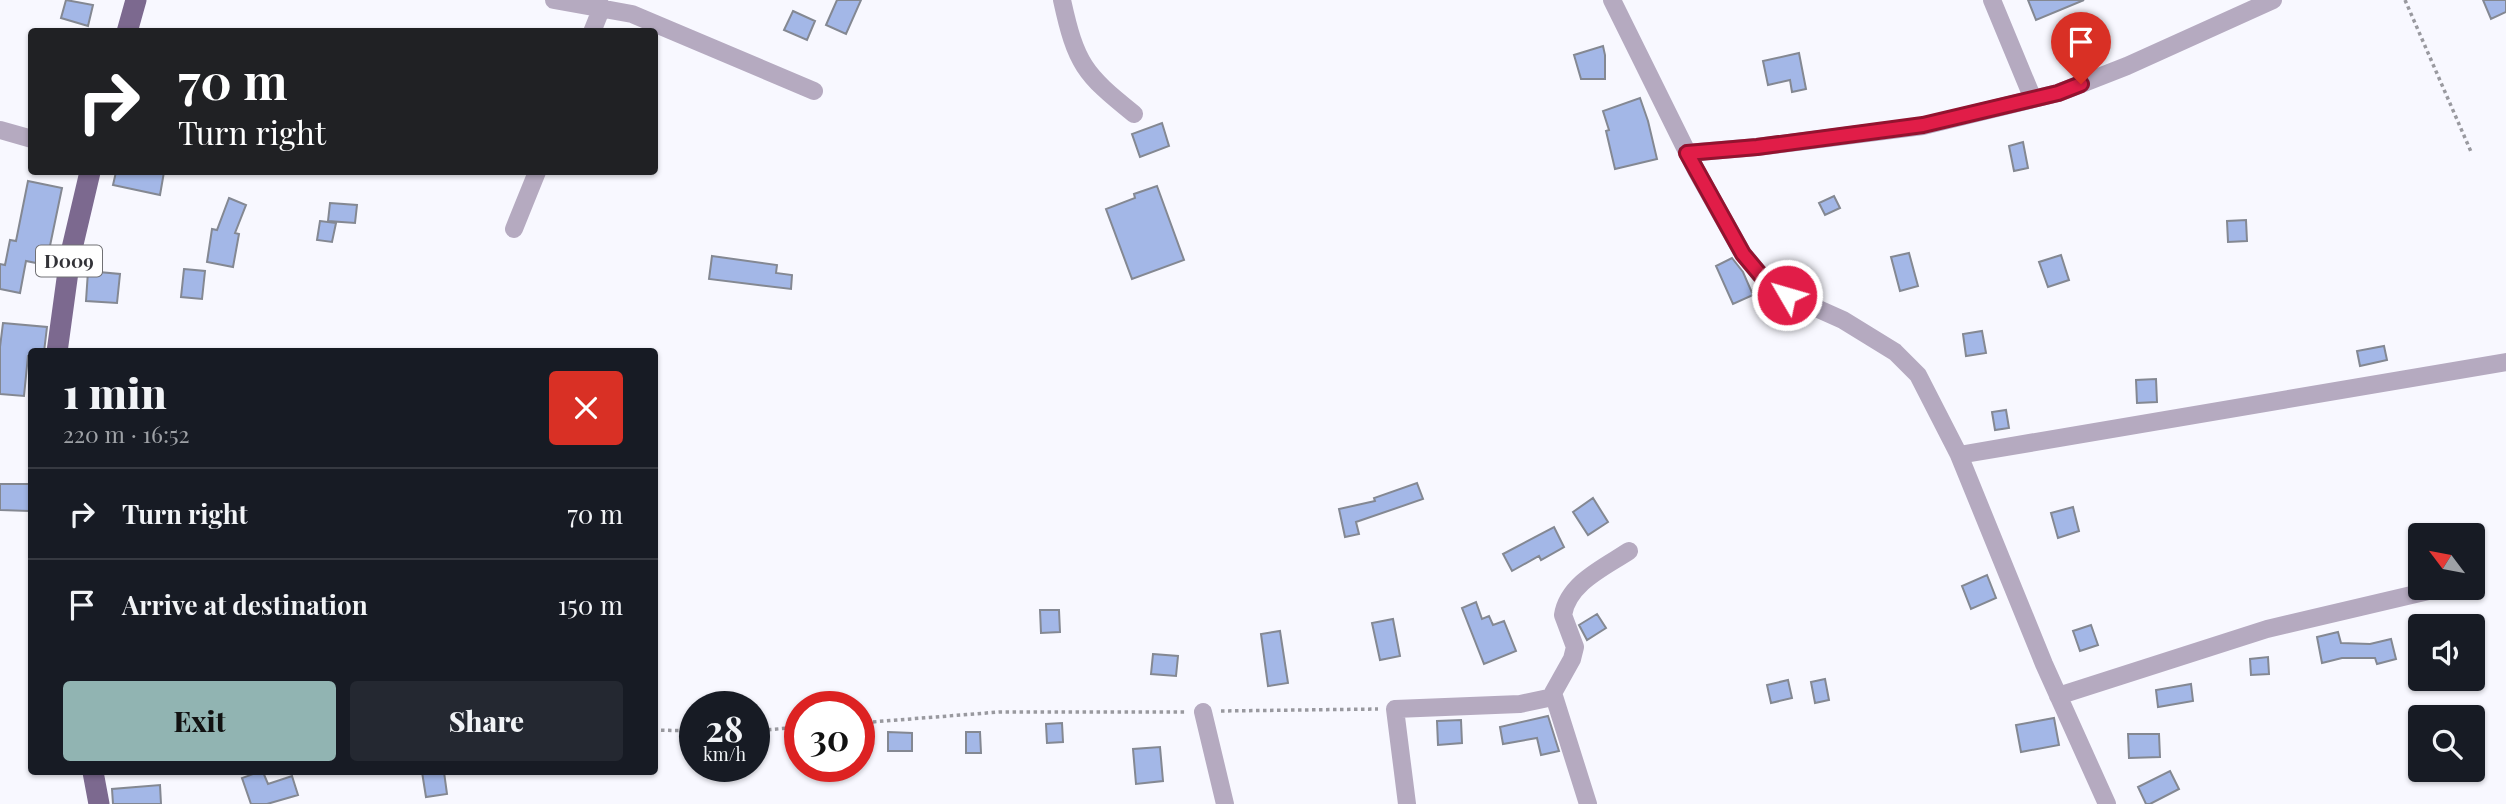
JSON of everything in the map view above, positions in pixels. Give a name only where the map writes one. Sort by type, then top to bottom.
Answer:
[{"type":"main road","points":[[128,28],[136,0]]},
{"type":"main road","name":"D009","points":[[58,348],[70,257],[89,175]]},
{"type":"main road","points":[[94,775],[99,804]]},
{"type":"street","points":[[554,0],[602,8],[634,7],[814,91]]},
{"type":"street","points":[[1062,0],[1069,33],[1082,65],[1098,85],[1134,114]]},
{"type":"street","points":[[1612,0],[1687,153],[1743,254],[1763,278],[1787,295],[1843,320],[1895,352],[1918,375],[1959,455],[2058,696],[2107,804]]},
{"type":"street","points":[[1992,0],[2033,99]]},
{"type":"street","points":[[1687,153],[1757,147],[1923,125],[2058,93],[2127,66],[2273,0]]},
{"type":"street","points":[[594,28],[602,8]]},
{"type":"street","points":[[0,130],[28,138]]},
{"type":"street","points":[[514,229],[536,175]]},
{"type":"street","points":[[1959,455],[2506,362]]},
{"type":"street","points":[[1588,804],[1553,697],[1555,686],[1572,659],[1574,647],[1563,614],[1564,608],[1581,583],[1629,551]]},
{"type":"street","points":[[2058,696],[2267,629],[2408,596]]},
{"type":"street","points":[[1407,804],[1395,709],[1520,704],[1553,697]]},
{"type":"street","points":[[1203,712],[1225,804]]},
{"type":"path","points":[[2405,0],[2472,154]]},
{"type":"path","points":[[875,722],[999,712],[1395,709]]},
{"type":"path","points":[[658,730],[679,731]]},
{"type":"building","points":[[66,0],[93,5],[88,26],[61,18]]},
{"type":"building","points":[[837,0],[861,0],[846,34],[826,25]]},
{"type":"building","points":[[2028,0],[2084,0],[2036,20]]},
{"type":"building","points":[[2483,0],[2506,0],[2506,12],[2491,19]]},
{"type":"building","points":[[793,11],[815,21],[807,40],[784,30]]},
{"type":"building","points":[[1603,46],[1605,79],[1581,79],[1574,55]]},
{"type":"building","points":[[1799,53],[1806,89],[1792,92],[1790,80],[1768,85],[1763,61]]},
{"type":"building","points":[[1640,98],[1657,159],[1615,169],[1603,111]]},
{"type":"building","points":[[1162,123],[1169,146],[1140,157],[1132,134]]},
{"type":"building","points":[[2023,142],[2028,168],[2014,171],[2009,146]]},
{"type":"building","points":[[115,175],[163,175],[160,195],[113,185]]},
{"type":"building","points":[[28,181],[62,188],[46,265],[26,261],[20,293],[0,289],[0,264],[5,265],[10,240],[16,241]]},
{"type":"building","points":[[1157,186],[1184,260],[1132,279],[1106,209],[1135,198],[1134,194]]},
{"type":"building","points":[[1834,196],[1840,208],[1825,215],[1819,203]]},
{"type":"building","points":[[229,198],[246,205],[235,233],[239,234],[233,267],[207,262],[212,229],[217,230]]},
{"type":"building","points":[[330,203],[357,205],[355,223],[328,221]]},
{"type":"building","points":[[2246,220],[2247,241],[2228,242],[2227,221]]},
{"type":"building","points":[[320,221],[336,223],[332,242],[317,240]]},
{"type":"building","points":[[1909,253],[1918,286],[1900,291],[1891,257]]},
{"type":"building","points":[[2061,255],[2069,280],[2048,287],[2039,262]]},
{"type":"building","points":[[712,256],[777,265],[776,273],[792,275],[791,289],[709,279]]},
{"type":"building","points":[[1732,258],[1743,272],[1753,295],[1733,304],[1716,266]]},
{"type":"building","points":[[184,269],[205,271],[202,299],[181,297]]},
{"type":"building","points":[[88,271],[120,274],[117,303],[86,301]]},
{"type":"building","points":[[3,323],[47,327],[44,348],[28,348],[24,396],[0,394]]},
{"type":"building","points":[[1982,331],[1986,353],[1966,356],[1963,334]]},
{"type":"building","points":[[2384,346],[2387,360],[2360,366],[2357,351]]},
{"type":"building","points":[[2156,379],[2157,402],[2137,403],[2136,380]]},
{"type":"building","points":[[2006,410],[2009,428],[1995,430],[1992,412]]},
{"type":"building","points":[[1417,483],[1423,499],[1356,522],[1359,534],[1345,537],[1339,509],[1375,501],[1374,498]]},
{"type":"building","points":[[0,484],[28,484],[28,511],[0,510]]},
{"type":"building","points":[[1593,498],[1608,522],[1588,535],[1573,512]]},
{"type":"building","points":[[2073,507],[2079,531],[2058,538],[2051,513]]},
{"type":"building","points":[[1554,527],[1564,547],[1541,560],[1539,556],[1512,571],[1503,554]]},
{"type":"building","points":[[1987,575],[1996,598],[1971,609],[1962,586]]},
{"type":"building","points":[[1476,602],[1482,619],[1489,616],[1493,625],[1504,621],[1516,651],[1484,664],[1462,608]]},
{"type":"building","points":[[1040,610],[1059,610],[1060,632],[1041,633]]},
{"type":"building","points":[[1597,614],[1606,628],[1587,640],[1579,625]]},
{"type":"building","points":[[1393,619],[1400,656],[1380,660],[1372,623]]},
{"type":"building","points":[[2091,625],[2098,645],[2080,651],[2073,631]]},
{"type":"building","points":[[1280,631],[1288,683],[1268,686],[1261,634]]},
{"type":"building","points":[[2338,632],[2341,643],[2370,644],[2391,639],[2396,659],[2377,664],[2375,658],[2342,658],[2322,663],[2317,637]]},
{"type":"building","points":[[1153,654],[1178,656],[1176,676],[1151,674]]},
{"type":"building","points":[[2268,657],[2269,674],[2251,675],[2250,659]]},
{"type":"building","points":[[1825,679],[1829,700],[1815,703],[1811,682]]},
{"type":"building","points":[[1788,680],[1792,698],[1771,703],[1767,685]]},
{"type":"building","points":[[2191,684],[2193,701],[2158,707],[2156,690]]},
{"type":"building","points":[[1548,716],[1559,751],[1541,755],[1537,738],[1503,744],[1500,727]]},
{"type":"building","points":[[2054,718],[2059,745],[2021,752],[2016,725]]},
{"type":"building","points":[[1461,720],[1462,743],[1438,745],[1437,721]]},
{"type":"building","points":[[1062,723],[1063,742],[1047,743],[1046,724]]},
{"type":"building","points":[[888,732],[912,733],[912,751],[888,751]]},
{"type":"building","points":[[966,732],[980,732],[981,753],[966,753]]},
{"type":"building","points":[[2128,734],[2159,734],[2160,757],[2129,758]]},
{"type":"building","points":[[1160,747],[1163,781],[1136,784],[1133,749]]},
{"type":"building","points":[[2170,771],[2179,789],[2146,804],[2138,787]]},
{"type":"building","points":[[264,775],[268,784],[292,776],[298,795],[267,804],[251,804],[242,778]]},
{"type":"building","points":[[422,775],[444,775],[447,794],[426,797]]},
{"type":"building","points":[[160,785],[161,804],[113,804],[112,789]]},
{"type":"route","points":[[1787,295],[1763,278],[1743,254],[1687,153],[1757,147],[1923,125],[2058,93],[2081,84]]}]
